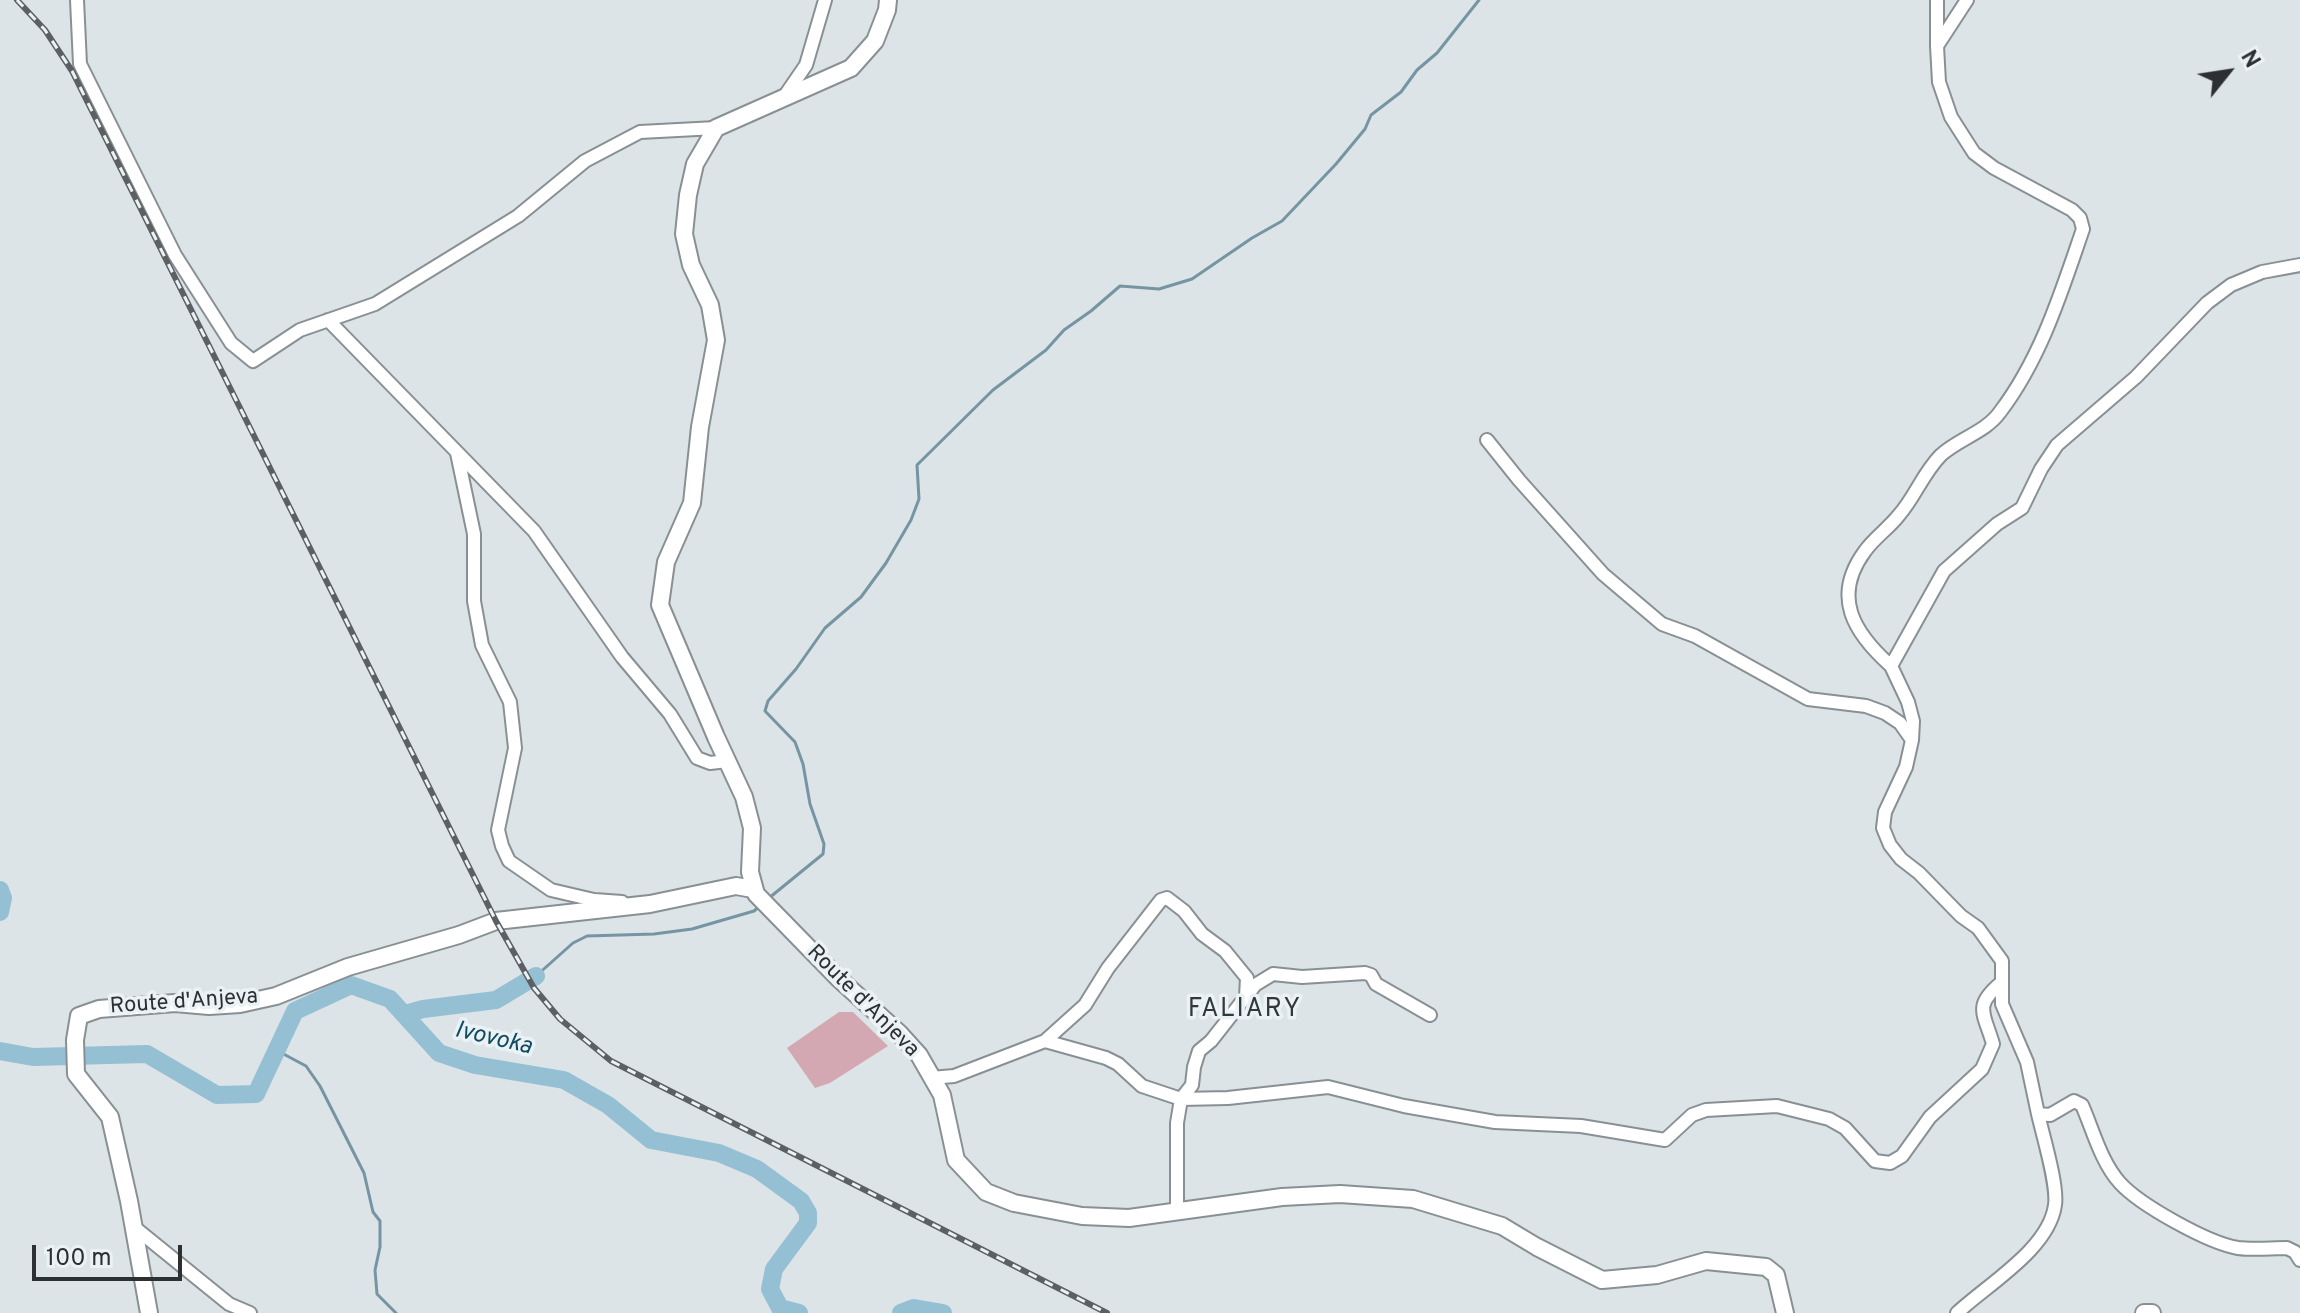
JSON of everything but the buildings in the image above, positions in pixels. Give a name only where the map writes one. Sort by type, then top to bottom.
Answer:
[{"type":"street","points":[[77,0],[80,64],[175,255],[231,343],[253,361],[300,330],[375,304],[518,216],[585,161],[640,132],[716,128],[851,68],[875,41],[888,0]]},
{"type":"street","points":[[782,100],[806,65],[825,0]]},
{"type":"street","points":[[1937,0],[1941,90],[1951,117],[1974,153],[1994,168],[2072,210],[2080,218],[2083,229],[2052,321],[2035,357],[2000,414],[1942,454],[1931,466],[1900,514],[1865,550],[1849,580],[1848,607],[1862,637],[1891,666],[1913,721],[1906,767],[1885,812],[1883,828],[1890,845],[1901,859],[1961,916],[1978,928],[2002,961],[2002,1004],[2027,1062],[2056,1203],[2051,1220],[2029,1252],[1957,1313]]},
{"type":"street","points":[[1937,46],[1967,0]]},
{"type":"street","points":[[716,128],[695,164],[684,234],[691,265],[710,305],[716,340],[700,427],[692,503],[666,562],[660,605],[744,797],[752,828],[750,861],[759,896]]},
{"type":"street","points":[[1891,666],[1944,571],[1977,540],[2022,508],[2057,445],[2136,377],[2207,303],[2231,285],[2262,272],[2300,265]]},
{"type":"street","points":[[328,320],[534,531],[622,657],[670,714],[697,758],[710,763],[727,761]]},
{"type":"street","points":[[1487,440],[1603,574],[1662,624],[1695,636],[1808,699],[1866,706],[1885,713],[1900,723],[1912,740]]},
{"type":"street","points":[[457,453],[474,534],[474,601],[482,645],[510,702],[515,748],[498,830],[502,846],[509,861],[551,890],[594,900],[650,904]]},
{"type":"street","points":[[718,889],[739,874],[750,861]]},
{"type":"street","name":"Route d'Anjeva","points":[[134,1227],[110,1117],[76,1074],[75,1040],[79,1016],[99,1009],[175,1003],[209,1006],[240,1004],[276,996],[348,967],[496,921],[650,904],[736,886],[759,896],[838,978],[919,1055],[942,1095],[956,1160],[986,1192],[1014,1203],[1082,1216],[1129,1218],[1282,1197],[1340,1194],[1413,1199],[1502,1226],[1602,1280],[1657,1275],[1706,1261],[1766,1267],[1776,1275],[1785,1313]]},
{"type":"street","points":[[931,1078],[954,1076],[1045,1041],[1085,1005],[1108,968],[1161,900],[1167,898],[1235,962],[1247,978],[1246,997]]},
{"type":"street","points":[[1177,1213],[1177,1123],[1181,1099],[1192,1085],[1199,1051],[1211,1041],[1255,985],[1273,974],[1302,977],[1365,973],[1371,975],[1376,984],[1430,1015]]},
{"type":"street","points":[[1045,1041],[1106,1058],[1118,1064],[1142,1086],[1181,1099],[1228,1098],[1328,1087],[1404,1106],[1495,1122],[1581,1126],[1665,1140],[1692,1115],[1706,1110],[1777,1106],[1829,1119],[1845,1128],[1875,1161],[1890,1163],[1902,1156],[1930,1117],[1982,1069],[1993,1044],[1981,1005],[1986,995],[2001,983]]},
{"type":"street","points":[[2038,1114],[2050,1115],[2074,1101],[2082,1105],[2106,1163],[2120,1184],[2166,1217],[2235,1247],[2287,1248],[2295,1252],[2300,1260]]},
{"type":"street","points":[[134,1227],[149,1313]]},
{"type":"street","points":[[134,1227],[229,1304],[250,1313]]},
{"type":"street","points":[[2144,1313],[2152,1313]]},
{"type":"shaded area","points":[[839,1012],[853,1012],[888,1046],[830,1083],[815,1088],[787,1048]]},
{"type":"waterway","points":[[769,898],[823,854],[824,844],[810,804],[803,764],[795,742],[765,711],[768,701],[825,628],[861,597],[886,563],[911,520],[919,499],[917,465],[993,390],[1046,350],[1064,330],[1120,286],[1159,289],[1192,279],[1282,221],[1336,164],[1365,129],[1371,115],[1401,92],[1479,0]]},
{"type":"waterway","name":"Ivovoka","points":[[0,890],[3,898],[0,912]]},
{"type":"waterway","points":[[536,976],[573,943],[587,936],[654,934],[692,929],[754,911],[760,906]]},
{"type":"waterway","points":[[405,1014],[496,1000],[536,976]]},
{"type":"waterway","name":"Ivovoka","points":[[0,1051],[33,1057],[147,1054],[217,1095],[256,1094],[295,1011],[351,985],[390,999],[439,1053],[475,1065],[564,1080],[608,1105],[651,1140],[719,1153],[757,1169],[801,1201],[808,1213],[808,1223],[774,1269],[770,1289],[780,1308],[799,1313]]},
{"type":"waterway","points":[[276,1050],[306,1066],[320,1086],[364,1173],[373,1212],[380,1221],[380,1247],[375,1270],[377,1294],[396,1313]]},
{"type":"waterway","name":"Ivovoka","points":[[901,1313],[914,1308],[943,1313]]},
{"type":"railway","points":[[17,0],[45,30],[72,71],[496,921],[534,988],[560,1019],[611,1061],[1107,1313]]},
{"type":"district","name":"FALIARY","points":[[1245,1011]]}]
